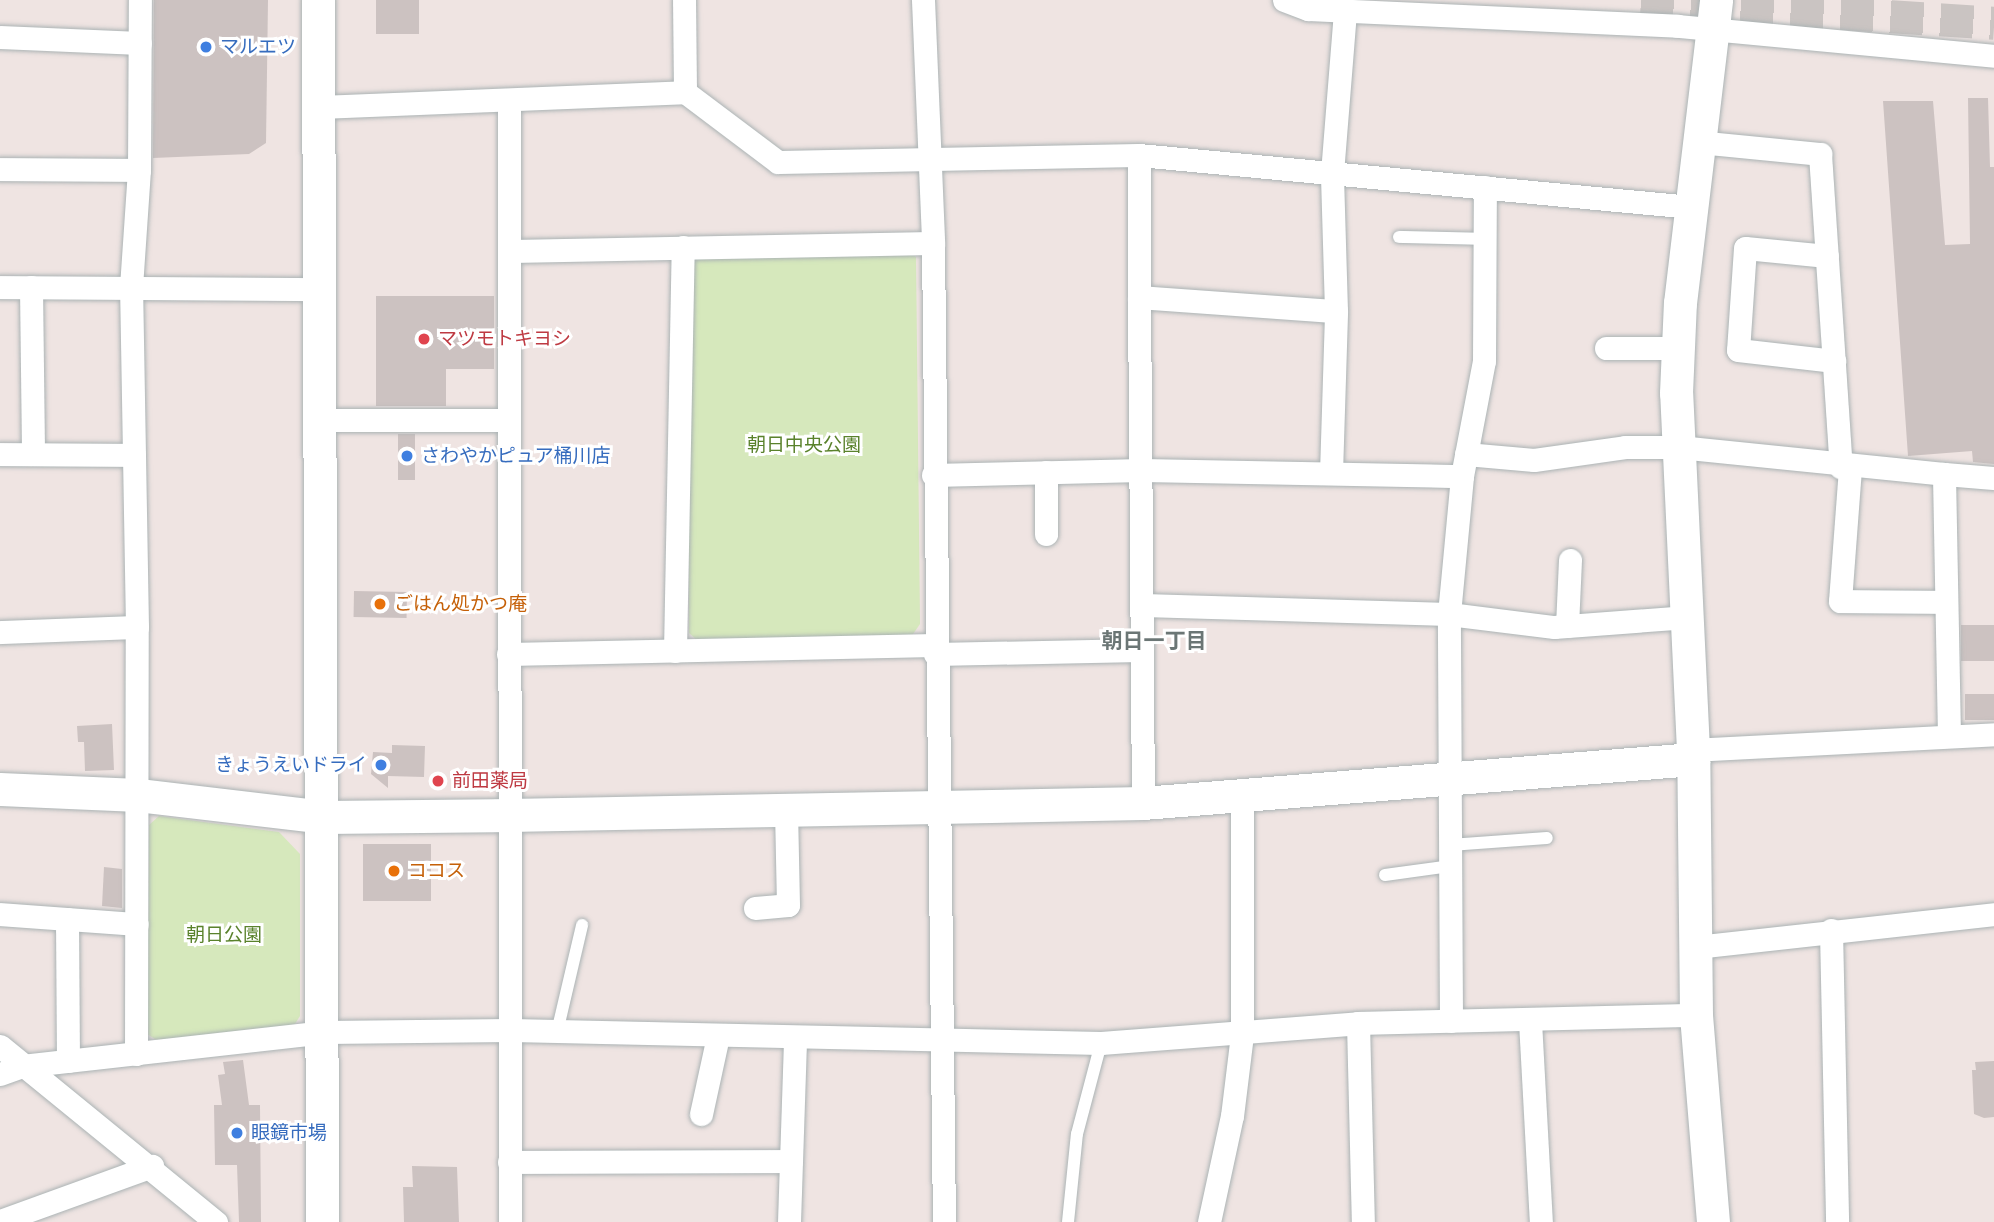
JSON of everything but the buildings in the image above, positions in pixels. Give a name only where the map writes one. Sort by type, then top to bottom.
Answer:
[{"type":"street","points":[[136,1054],[137,627],[131,287],[139,170],[140,0]]},
{"type":"street","points":[[318,0],[325,1032],[322,1222]]},
{"type":"street","points":[[684,0],[685,92]]},
{"type":"street","points":[[923,0],[933,243],[933,475],[937,807],[944,1041],[944,1222]]},
{"type":"street","points":[[1284,0],[1307,9],[1678,26],[1714,16],[1994,57]]},
{"type":"street","points":[[1331,473],[1336,312],[1332,173],[1345,10]]},
{"type":"street","points":[[1713,1222],[1696,1015],[1693,755],[1679,447],[1678,348],[1698,142],[1714,16]]},
{"type":"street","points":[[0,37],[140,43]]},
{"type":"street","points":[[319,107],[509,102],[685,92],[778,162],[1139,155],[1691,207]]},
{"type":"street","points":[[509,102],[510,1222]]},
{"type":"street","points":[[1698,142],[1820,154],[1834,361],[1846,468],[1840,601],[1946,602]]},
{"type":"street","points":[[1139,155],[1143,803]]},
{"type":"street","points":[[0,169],[139,170]]},
{"type":"street","points":[[1451,1021],[1449,614],[1464,465],[1484,361],[1485,187]]},
{"type":"street","points":[[510,251],[933,243]]},
{"type":"street","points":[[676,652],[683,247]]},
{"type":"street","points":[[1827,256],[1745,248],[1738,350],[1834,361]]},
{"type":"street","points":[[0,287],[320,289]]},
{"type":"street","points":[[31,287],[33,454]]},
{"type":"street","points":[[1139,297],[1336,312]]},
{"type":"street","points":[[1606,348],[1678,348]]},
{"type":"street","points":[[321,420],[508,420]]},
{"type":"street","points":[[933,475],[1142,470],[1331,473],[1534,460],[1625,447],[1679,447],[1846,468],[1994,478]]},
{"type":"street","points":[[0,454],[134,455]]},
{"type":"street","points":[[1046,472],[1046,534]]},
{"type":"street","points":[[1944,474],[1950,736]]},
{"type":"street","points":[[1567,626],[1570,560]]},
{"type":"street","points":[[1143,605],[1449,614],[1567,626],[1688,617]]},
{"type":"street","points":[[0,632],[137,627]]},
{"type":"street","points":[[508,654],[935,649],[1141,650]]},
{"type":"street","points":[[0,789],[138,795],[324,817],[1143,803],[1450,779],[1693,755],[1994,734]]},
{"type":"street","points":[[1209,1222],[1232,1116],[1242,1034],[1242,796]]},
{"type":"street","points":[[755,908],[788,905],[786,810]]},
{"type":"street","points":[[0,914],[137,924]]},
{"type":"street","points":[[1696,947],[1994,914]]},
{"type":"street","points":[[67,919],[68,1061]]},
{"type":"street","points":[[1832,930],[1837,1222]]},
{"type":"street","points":[[0,1074],[22,1066],[325,1032],[510,1031],[1101,1043],[1358,1023],[1696,1015]]},
{"type":"street","points":[[1530,1021],[1541,1222]]},
{"type":"street","points":[[1358,1023],[1363,1222]]},
{"type":"street","points":[[701,1114],[718,1036]]},
{"type":"street","points":[[789,1222],[795,1038]]},
{"type":"street","points":[[0,1046],[152,1166],[216,1222]]},
{"type":"street","points":[[509,1162],[791,1161]]},
{"type":"street","points":[[0,1221],[152,1166]]},
{"type":"lane","points":[[1399,237],[1484,239]]},
{"type":"lane","points":[[1385,875],[1450,855],[1547,838]]},
{"type":"lane","points":[[557,1032],[582,925]]},
{"type":"lane","points":[[1068,1222],[1077,1134],[1101,1043]]},
{"type":"green space","name":"朝日中央公園","points":[[910,254],[916,257],[920,624],[911,637],[698,641],[689,633],[689,265],[695,256]]},
{"type":"green space","name":"朝日公園","points":[[159,816],[279,832],[300,854],[300,1016],[293,1027],[158,1041],[147,1034],[149,825]]},
{"type":"tunnel","points":[[1641,0],[1994,23]]},
{"type":"place","name":"マルエツ","points":[[206,47]]},
{"type":"place","name":"マツモトキヨシ","points":[[424,339]]},
{"type":"place","name":"さわやかピュア桶川店","points":[[407,456]]},
{"type":"place","name":"ごはん処かつ庵","points":[[380,604]]},
{"type":"place","name":"きょうえいドライ","points":[[381,765]]},
{"type":"place","name":"前田薬局","points":[[438,781]]},
{"type":"place","name":"ココス","points":[[394,871]]},
{"type":"place","name":"眼鏡市場","points":[[237,1133]]},
{"type":"district","name":"朝日一丁目","points":[[1154,641]]}]
